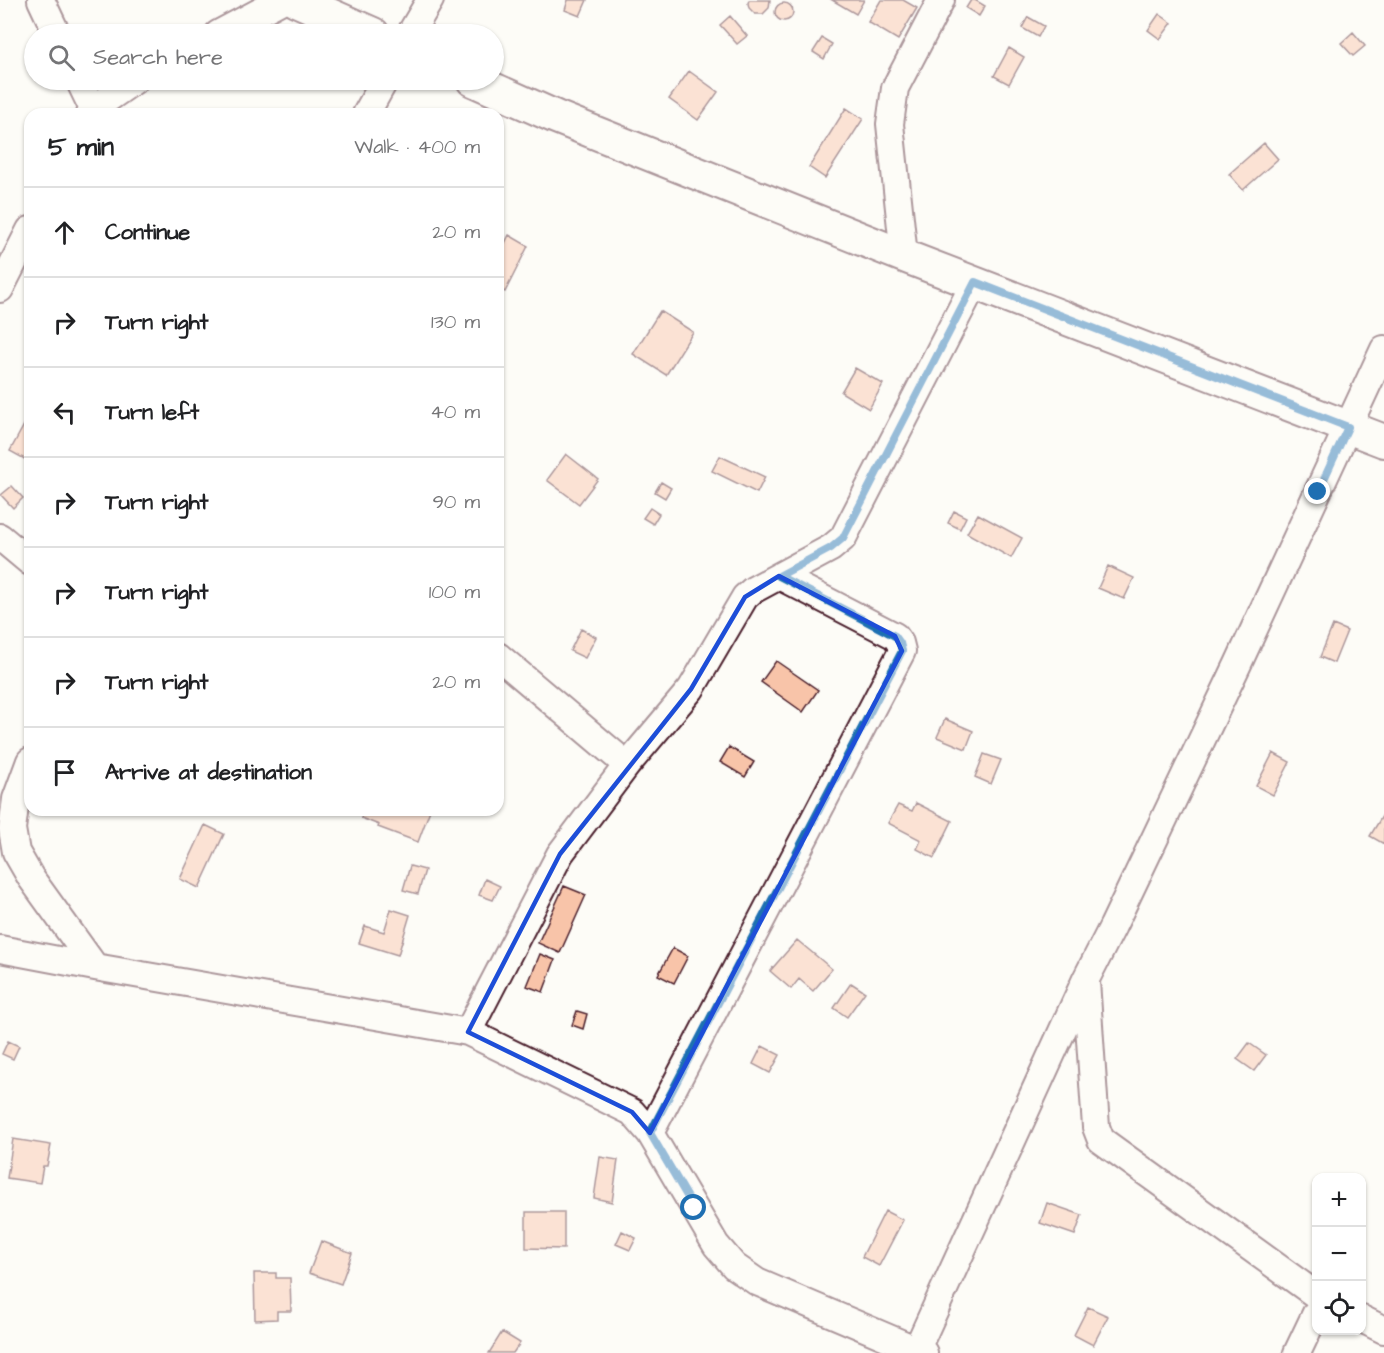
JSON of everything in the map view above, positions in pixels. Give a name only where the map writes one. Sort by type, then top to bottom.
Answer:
[{"type":"street","points":[[40,0],[52,24]]},
{"type":"street","points":[[237,24],[282,0]]},
{"type":"street","points":[[296,0],[350,24]]},
{"type":"street","points":[[416,24],[429,0]]},
{"type":"street","points":[[904,256],[890,124],[895,88],[941,0]]},
{"type":"street","points":[[83,90],[90,108]]},
{"type":"street","points":[[97,108],[122,90]]},
{"type":"street","points":[[369,108],[379,90]]},
{"type":"street","points":[[495,90],[556,117],[904,256],[1384,441]]},
{"type":"street","points":[[0,289],[24,260]]},
{"type":"street","points":[[468,1032],[560,855],[627,765],[691,689],[745,597],[753,590],[831,548],[843,538],[975,282]]},
{"type":"street","points":[[0,949],[468,1032],[632,1112],[650,1133],[716,1245],[734,1266],[757,1282],[919,1352],[1086,979],[1228,685],[1384,349]]},
{"type":"street","points":[[0,537],[24,557]]},
{"type":"street","points":[[650,1133],[902,651],[895,636],[779,576]]},
{"type":"street","points":[[504,661],[627,765]]},
{"type":"street","points":[[24,777],[16,799],[12,829],[16,852],[31,878],[95,967]]},
{"type":"street","points":[[1086,979],[1096,1127],[1101,1140],[1312,1291]]},
{"type":"street","points":[[1366,1321],[1384,1330]]},
{"type":"street","points":[[1297,1353],[1312,1323]]},
{"type":"highlighted area","points":[[779,576],[895,636],[902,651],[650,1133],[632,1112],[468,1032],[560,854],[691,689],[745,597]]},
{"type":"building","points":[[568,0],[587,0],[580,16],[565,10]]},
{"type":"building","points":[[749,0],[770,0],[769,8],[763,14],[755,14],[749,8]]},
{"type":"building","points":[[832,0],[864,0],[856,14]]},
{"type":"building","points":[[881,0],[903,0],[917,8],[898,40],[868,22]]},
{"type":"building","points":[[971,0],[985,6],[979,16],[966,8]]},
{"type":"building","points":[[780,3],[788,3],[793,8],[791,19],[780,21],[775,16],[775,8]]},
{"type":"building","points":[[1159,14],[1172,23],[1160,39],[1148,30]]},
{"type":"building","points":[[730,16],[747,36],[737,44],[720,25]]},
{"type":"building","points":[[1028,17],[1044,26],[1038,37],[1022,28]]},
{"type":"building","points":[[1353,32],[1365,46],[1353,56],[1341,43]]},
{"type":"building","points":[[822,38],[832,44],[824,59],[813,52]]},
{"type":"building","points":[[1009,48],[1024,57],[1009,84],[994,76]]},
{"type":"building","points":[[689,71],[718,92],[698,120],[669,99]]},
{"type":"building","points":[[846,108],[863,119],[825,178],[809,167]]},
{"type":"building","points":[[1264,143],[1278,159],[1243,190],[1229,174]]},
{"type":"building","points":[[509,235],[528,246],[505,292],[504,242]]},
{"type":"building","points":[[660,311],[693,332],[666,375],[633,354]]},
{"type":"building","points":[[855,368],[883,384],[869,409],[841,392]]},
{"type":"building","points":[[24,425],[24,459],[10,451]]},
{"type":"building","points":[[566,454],[598,479],[579,504],[547,480]]},
{"type":"building","points":[[720,456],[765,477],[757,493],[712,471]]},
{"type":"building","points":[[661,482],[671,488],[665,498],[655,492]]},
{"type":"building","points":[[12,486],[23,498],[13,508],[1,495]]},
{"type":"building","points":[[650,508],[659,514],[653,524],[643,518]]},
{"type":"building","points":[[954,511],[966,517],[960,529],[948,523]]},
{"type":"building","points":[[978,514],[1022,538],[1011,558],[967,533]]},
{"type":"building","points":[[1108,566],[1134,578],[1124,599],[1098,588]]},
{"type":"building","points":[[1333,625],[1347,631],[1334,663],[1320,657]]},
{"type":"building","points":[[581,629],[596,637],[585,658],[570,651]]},
{"type":"building","points":[[776,661],[818,690],[803,712],[761,682]]},
{"type":"building","points":[[945,719],[973,731],[966,749],[937,737]]},
{"type":"building","points":[[729,747],[754,762],[745,777],[720,762]]},
{"type":"building","points":[[1273,753],[1290,762],[1273,795],[1256,786]]},
{"type":"building","points":[[984,754],[1001,760],[991,784],[975,777]]},
{"type":"building","points":[[916,803],[952,821],[934,858],[917,849],[921,840],[888,823],[898,805],[912,811]]},
{"type":"building","points":[[1384,813],[1384,844],[1370,836]]},
{"type":"building","points":[[362,816],[428,816],[418,842],[361,818]]},
{"type":"building","points":[[205,825],[224,834],[199,888],[180,879]]},
{"type":"building","points":[[410,866],[425,870],[418,894],[403,890]]},
{"type":"building","points":[[485,879],[500,886],[493,900],[479,895]]},
{"type":"building","points":[[564,886],[586,895],[560,953],[538,943]]},
{"type":"building","points":[[391,909],[410,915],[398,955],[359,943],[365,926],[384,932]]},
{"type":"building","points":[[797,940],[832,969],[813,991],[799,979],[791,989],[770,971]]},
{"type":"building","points":[[673,948],[688,956],[674,983],[658,975]]},
{"type":"building","points":[[540,954],[555,960],[543,992],[527,986]]},
{"type":"building","points":[[851,983],[865,992],[847,1017],[834,1008]]},
{"type":"building","points":[[577,1011],[587,1014],[583,1029],[572,1025]]},
{"type":"building","points":[[8,1041],[19,1046],[13,1059],[2,1054]]},
{"type":"building","points":[[1249,1043],[1266,1055],[1254,1071],[1237,1059]]},
{"type":"building","points":[[762,1046],[780,1055],[770,1073],[753,1064]]},
{"type":"building","points":[[13,1139],[51,1145],[47,1166],[43,1166],[40,1183],[7,1178]]},
{"type":"building","points":[[600,1157],[618,1160],[612,1202],[594,1198]]},
{"type":"building","points":[[1047,1203],[1082,1215],[1075,1235],[1040,1223]]},
{"type":"building","points":[[885,1211],[903,1220],[879,1266],[862,1257]]},
{"type":"building","points":[[526,1212],[564,1212],[564,1249],[526,1248]]},
{"type":"building","points":[[622,1231],[636,1238],[630,1250],[616,1244]]},
{"type":"building","points":[[321,1241],[352,1253],[341,1284],[309,1273]]},
{"type":"building","points":[[254,1273],[276,1273],[276,1278],[290,1278],[291,1311],[277,1311],[277,1319],[255,1320]]},
{"type":"building","points":[[1088,1307],[1108,1316],[1093,1345],[1074,1335]]},
{"type":"building","points":[[502,1332],[520,1343],[513,1353],[489,1353]]},
{"type":"route","points":[[694,1208],[650,1133],[902,651],[895,636],[779,576],[831,548],[843,538],[975,282],[1348,427],[1318,492]]}]
